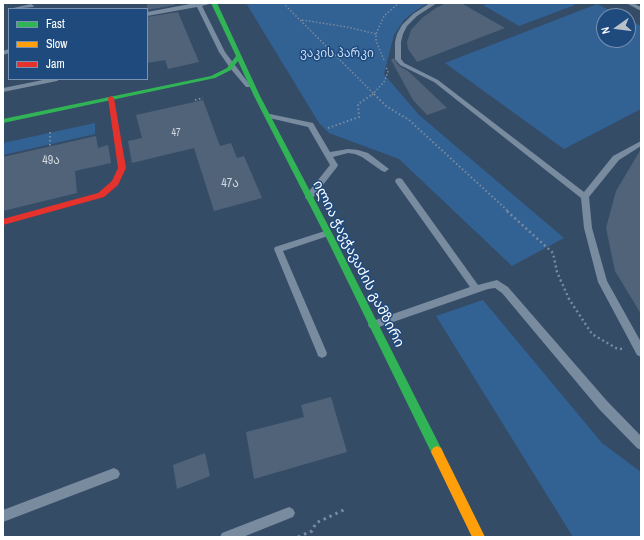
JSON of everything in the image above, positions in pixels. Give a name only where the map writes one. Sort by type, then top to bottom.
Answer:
[{"type":"main road","name":"ილია ჭავჭავაძის გამზირი","points":[[214,3],[257,96],[328,233],[478,537]]},
{"type":"main road","points":[[3,121],[213,77],[226,72],[232,67],[239,56]]},
{"type":"main road","points":[[213,77],[231,79],[257,96]]},
{"type":"main road","points":[[3,222],[101,195],[114,183],[122,168],[111,98]]},
{"type":"lane","points":[[148,14],[210,3]]},
{"type":"lane","points":[[434,3],[415,15],[405,25],[398,42],[398,59],[402,64],[436,81],[585,196]]},
{"type":"lane","points":[[629,3],[641,9]]},
{"type":"lane","points":[[199,4],[218,44],[232,67],[257,96]]},
{"type":"lane","points":[[16,8],[32,5]]},
{"type":"lane","points":[[3,90],[52,80]]},
{"type":"lane","points":[[267,115],[311,125],[334,165],[309,197]]},
{"type":"lane","points":[[641,142],[616,158],[585,196],[588,228],[603,282],[641,352]]},
{"type":"lane","points":[[328,155],[348,151],[356,152],[365,155],[384,169]]},
{"type":"lane","points":[[399,181],[476,289]]},
{"type":"lane","points":[[322,353],[278,249],[328,233]]},
{"type":"lane","points":[[373,326],[488,284],[497,284],[505,290],[604,405],[641,444]]},
{"type":"lane","points":[[3,516],[114,474]]},
{"type":"lane","points":[[226,537],[289,513]]},
{"type":"path","points":[[284,3],[386,106],[409,120],[553,252],[560,279],[569,299],[583,321],[592,334],[616,348]]},
{"type":"path","points":[[301,20],[347,27],[376,34]]},
{"type":"path","points":[[316,133],[359,117],[358,104],[374,93],[384,82]]},
{"type":"path","points":[[195,100],[203,98]]},
{"type":"path","points":[[50,132],[50,146]]},
{"type":"path","points":[[298,537],[312,531],[316,523],[346,509]]},
{"type":"green space","name":"ვაკის პარკი","points":[[246,3],[428,3],[404,20],[394,35],[384,74],[419,115],[564,238],[512,266],[399,159],[329,133],[319,123]]},
{"type":"green space","points":[[490,3],[571,3],[575,5],[519,26],[483,5]]},
{"type":"green space","points":[[597,4],[605,8],[596,8],[596,48],[636,48],[636,23],[641,26],[641,109],[564,149],[445,63]]},
{"type":"green space","points":[[95,123],[95,134],[3,155],[3,143]]},
{"type":"green space","points":[[483,300],[602,443],[641,472],[641,537],[573,537],[436,316]]},
{"type":"building","points":[[147,3],[174,3],[175,5],[148,10]]},
{"type":"building","points":[[446,3],[461,3],[505,28],[417,62],[408,49],[407,42],[411,30],[422,18]]},
{"type":"building","points":[[178,12],[199,62],[168,69],[165,60],[148,63],[148,17]]},
{"type":"building","points":[[394,58],[399,66],[408,71],[447,108],[427,115],[413,100],[391,60]]},
{"type":"building","points":[[203,100],[220,146],[231,143],[237,158],[244,156],[262,198],[214,211],[194,148],[132,163],[128,141],[142,138],[136,115]]},
{"type":"building","points":[[96,136],[98,148],[108,145],[111,163],[75,171],[77,193],[3,211],[3,157]]},
{"type":"building","points":[[641,149],[641,314],[615,271],[606,228],[616,191]]},
{"type":"building","points":[[331,397],[347,452],[254,479],[246,432],[304,417],[301,405]]},
{"type":"building","points":[[205,453],[210,476],[177,489],[173,465]]},
{"type":"traffic: fast","points":[[214,3],[257,96],[328,233],[437,452]]},
{"type":"traffic: fast","points":[[3,121],[213,77],[229,69],[239,56]]},
{"type":"traffic: slow","points":[[437,452],[479,537]]},
{"type":"traffic: jam","points":[[3,222],[101,195],[115,183],[122,168],[111,98]]}]
